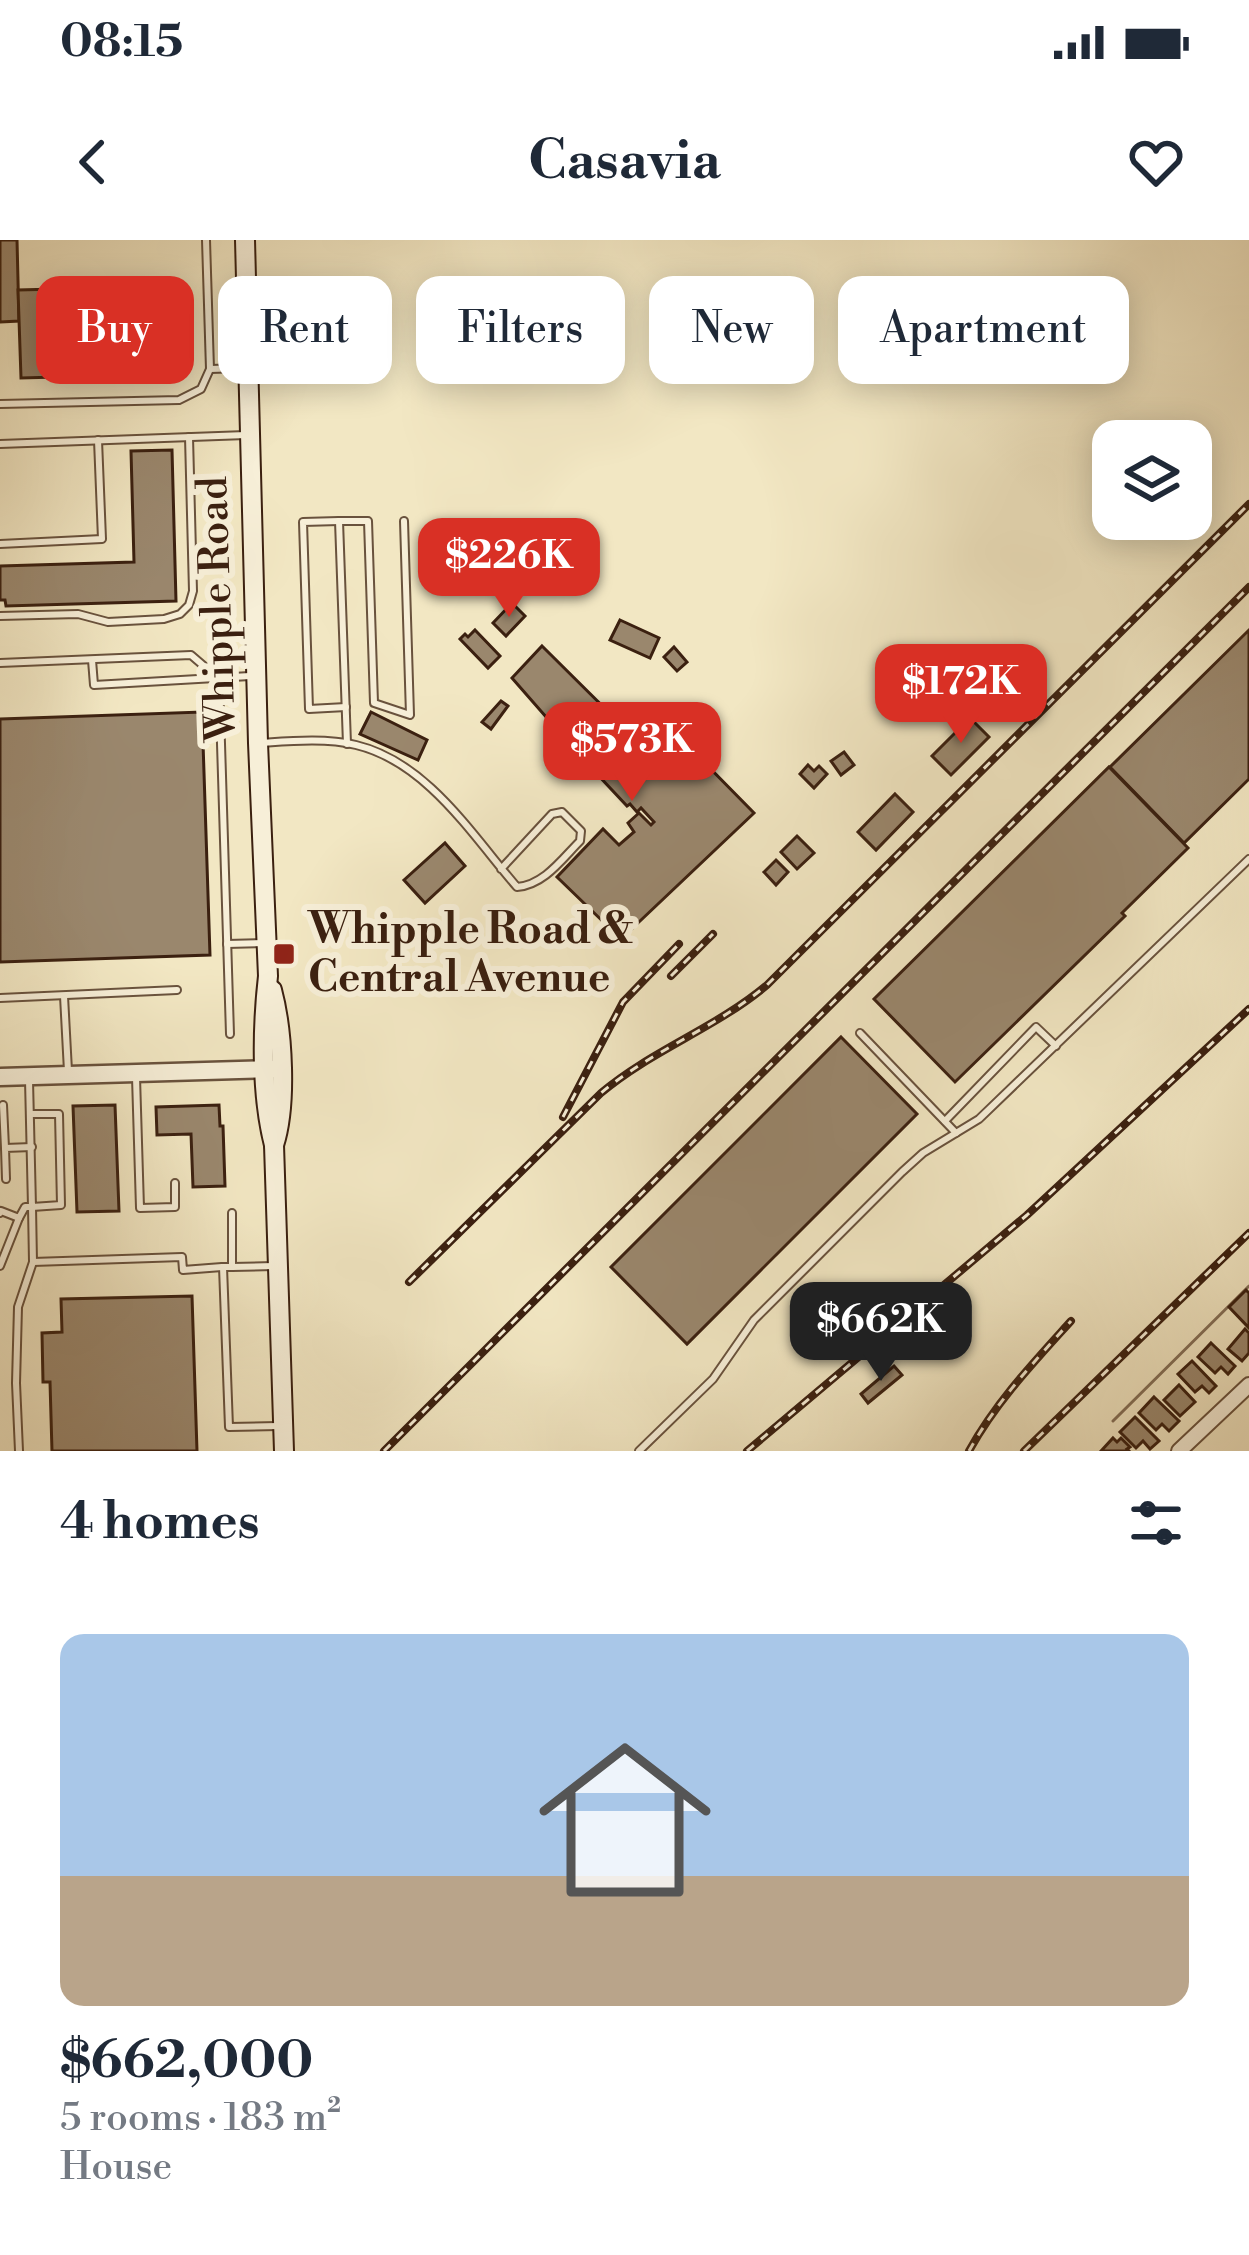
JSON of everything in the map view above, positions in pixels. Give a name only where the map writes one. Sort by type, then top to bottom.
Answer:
[{"type":"main road","name":"Whipple Road","points":[[245,240],[246,276]]},
{"type":"main road","name":"Whipple Road","points":[[248,384],[268,976],[278,1012],[273,1069],[282,1120],[274,1145],[284,1451]]},
{"type":"street","points":[[0,1077],[273,1069]]},
{"type":"street","points":[[1180,1451],[1249,1384]]},
{"type":"lane","points":[[0,404],[178,400],[201,388],[210,368],[206,240]]},
{"type":"lane","points":[[210,368],[218,368]]},
{"type":"lane","points":[[0,444],[249,434]]},
{"type":"lane","points":[[0,616],[77,614],[108,622],[180,614],[194,591],[189,437]]},
{"type":"lane","points":[[0,544],[102,539],[98,440]]},
{"type":"lane","points":[[339,521],[347,744]]},
{"type":"lane","points":[[346,707],[309,709],[303,522],[368,521],[374,703],[410,716],[404,521]]},
{"type":"lane","points":[[0,663],[190,656],[219,679],[230,1034]]},
{"type":"lane","points":[[92,659],[94,685],[256,676]]},
{"type":"lane","points":[[258,743],[358,745],[422,778],[517,887],[532,886],[580,841],[581,831],[562,812],[552,814],[502,869]]},
{"type":"lane","points":[[639,1451],[713,1379],[754,1320],[902,1172],[923,1153],[979,1119],[1249,859]]},
{"type":"lane","points":[[227,944],[268,943]]},
{"type":"lane","points":[[0,998],[177,990]]},
{"type":"lane","points":[[64,996],[68,1075]]},
{"type":"lane","points":[[945,1121],[1036,1027],[1056,1046]]},
{"type":"lane","points":[[860,1033],[956,1133]]},
{"type":"lane","points":[[136,1073],[140,1208],[175,1207],[175,1183]]},
{"type":"lane","points":[[19,1451],[18,1307],[33,1262],[29,1076]]},
{"type":"lane","points":[[3,1105],[6,1179]]},
{"type":"lane","points":[[0,1265],[25,1207],[61,1205],[59,1114],[30,1114]]},
{"type":"lane","points":[[5,1148],[32,1148]]},
{"type":"lane","points":[[0,1213],[19,1218]]},
{"type":"lane","points":[[232,1213],[229,1427],[283,1426]]},
{"type":"lane","points":[[33,1262],[182,1257],[183,1270],[277,1266]]},
{"type":"building","points":[[0,240],[17,240],[19,321],[0,322]]},
{"type":"building","points":[[18,290],[36,290],[36,378],[21,378]]},
{"type":"building","points":[[172,450],[176,601],[6,606],[0,600],[0,566],[134,562],[131,451]]},
{"type":"building","points":[[512,603],[525,616],[506,636],[493,623]]},
{"type":"building","points":[[620,620],[659,638],[650,658],[610,640]]},
{"type":"building","points":[[475,630],[500,656],[488,668],[460,639]]},
{"type":"building","points":[[1249,630],[1249,779],[1184,843],[1110,767]]},
{"type":"building","points":[[542,646],[673,776],[695,753],[754,813],[621,939],[557,877],[603,829],[619,845],[634,832],[628,823],[639,813],[651,825],[654,822],[641,808],[637,812],[627,806],[597,774],[602,769],[596,762],[591,767],[582,758],[586,752],[574,739],[568,745],[563,740],[560,743],[549,732],[554,726],[512,678]]},
{"type":"building","points":[[674,647],[687,662],[677,671],[664,657]]},
{"type":"building","points":[[501,701],[508,706],[491,729],[482,722]]},
{"type":"building","points":[[202,712],[210,955],[0,962],[0,719]]},
{"type":"building","points":[[371,712],[427,740],[418,760],[360,734]]},
{"type":"building","points":[[970,718],[989,737],[951,775],[932,756]]},
{"type":"building","points":[[557,745],[577,764],[565,776],[546,757]]},
{"type":"building","points":[[844,752],[854,765],[841,775],[831,761]]},
{"type":"building","points":[[808,765],[814,771],[819,766],[827,774],[814,788],[800,774]]},
{"type":"building","points":[[1109,767],[1188,848],[955,1082],[874,999]]},
{"type":"building","points":[[895,794],[913,812],[876,850],[858,832]]},
{"type":"building","points":[[797,836],[814,853],[797,869],[781,852]]},
{"type":"building","points":[[445,843],[465,866],[425,903],[404,880]]},
{"type":"building","points":[[776,860],[788,872],[776,885],[764,872]]},
{"type":"building","points":[[841,1037],[917,1114],[687,1344],[611,1267]]},
{"type":"building","points":[[115,1105],[119,1211],[77,1212],[73,1106]]},
{"type":"building","points":[[219,1105],[225,1186],[193,1187],[191,1134],[157,1135],[156,1107]]},
{"type":"building","points":[[1246,1290],[1249,1293],[1249,1328],[1229,1307]]},
{"type":"building","points":[[192,1296],[197,1451],[52,1451],[50,1382],[43,1382],[42,1333],[62,1332],[61,1299]]},
{"type":"building","points":[[1245,1329],[1249,1353],[1242,1361],[1228,1349]]},
{"type":"building","points":[[1211,1343],[1235,1366],[1228,1374],[1221,1367],[1215,1373],[1198,1357]]},
{"type":"building","points":[[1192,1361],[1216,1386],[1209,1393],[1202,1386],[1195,1392],[1178,1374]]},
{"type":"building","points":[[894,1366],[902,1375],[868,1403],[861,1394]]},
{"type":"building","points":[[1179,1385],[1195,1402],[1180,1416],[1164,1400]]},
{"type":"building","points":[[1154,1397],[1179,1421],[1169,1431],[1162,1424],[1156,1430],[1139,1413]]},
{"type":"building","points":[[1135,1417],[1159,1441],[1150,1449],[1143,1441],[1136,1448],[1120,1432]]},
{"type":"building","points":[[1113,1438],[1117,1442],[1121,1438],[1129,1451],[1101,1451]]},
{"type":"waterway","points":[[1113,1421],[1249,1286]]},
{"type":"railway","points":[[409,1282],[601,1093],[767,985],[1249,504]]},
{"type":"railway","points":[[384,1451],[1249,587]]},
{"type":"railway","points":[[671,976],[713,934]]},
{"type":"railway","points":[[563,1117],[623,1002],[679,944]]},
{"type":"railway","points":[[747,1451],[1027,1215],[1249,1009]]},
{"type":"railway","points":[[1024,1451],[1249,1233]]},
{"type":"railway","points":[[969,1451],[1003,1399],[1071,1321]]},
{"type":"place","name":"Whipple Road & Central Avenue","points":[[284,954]]}]
